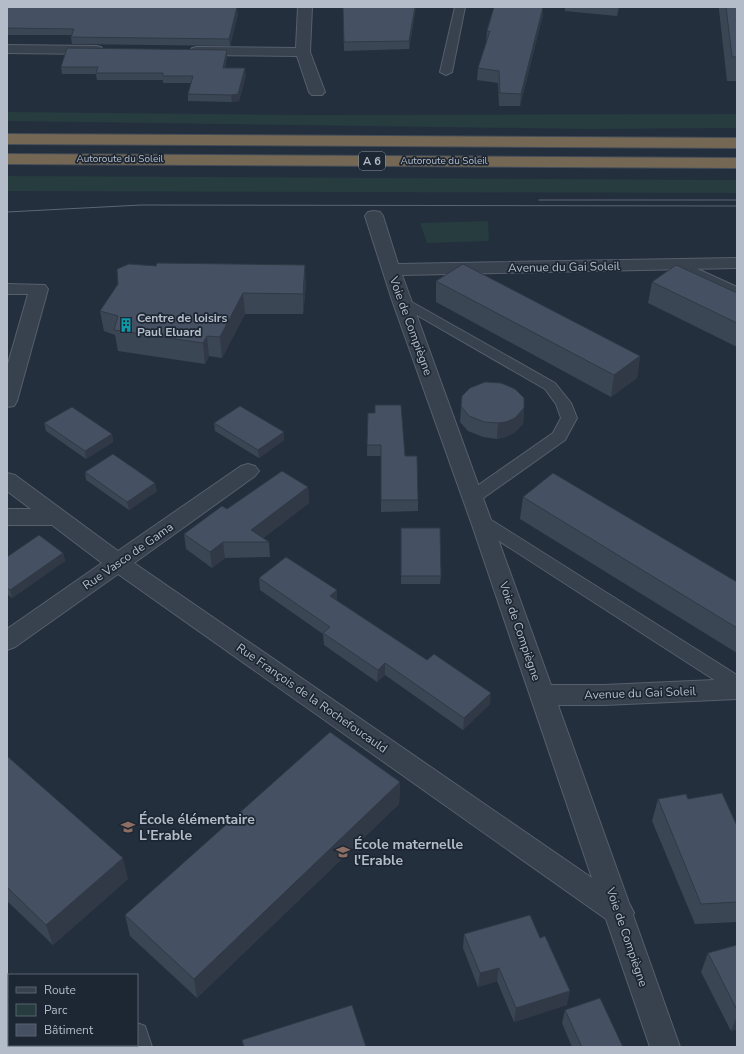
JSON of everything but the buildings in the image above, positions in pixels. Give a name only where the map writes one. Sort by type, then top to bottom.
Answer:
[{"type":"highway","name":"Autoroute du Soleil","points":[[7,139],[737,143]]},
{"type":"highway","name":"Autoroute du Soleil","points":[[7,159],[737,163]]},
{"type":"street","points":[[304,7],[303,52],[317,92]]},
{"type":"street","points":[[7,49],[108,50]]},
{"type":"street","points":[[186,51],[303,52]]},
{"type":"street","name":"Voie de Compiègne","points":[[374,216],[401,300],[482,522],[620,913],[665,1047]]},
{"type":"street","name":"Avenue du Gai Soleil","points":[[391,270],[737,263]]},
{"type":"street","points":[[7,289],[39,289],[7,401]]},
{"type":"street","name":"Rue Vasco de Gama","points":[[7,641],[248,471]]},
{"type":"street","name":"Rue François de la Rochefoucauld","points":[[7,480],[118,563],[620,913]]},
{"type":"street","points":[[7,517],[56,516]]},
{"type":"street","name":"Avenue du Gai Soleil","points":[[543,695],[604,696],[737,690]]},
{"type":"lane","points":[[446,72],[460,7]]},
{"type":"lane","points":[[680,265],[737,292]]},
{"type":"lane","points":[[401,300],[550,386],[563,403],[569,418],[559,436],[472,497]]},
{"type":"lane","points":[[482,522],[737,685]]},
{"type":"green space","points":[[7,112],[313,115],[737,114],[737,128],[591,129],[7,121]]},
{"type":"green space","points":[[7,176],[737,180],[737,193],[7,191]]},
{"type":"green space","points":[[488,221],[489,241],[427,243],[420,223]]},
{"type":"tram line","points":[[539,200],[737,200]]},
{"type":"tram line","points":[[7,212],[141,205],[737,206]]},
{"type":"place","name":"Centre de loisirs Paul Eluard","points":[[126,325]]},
{"type":"place","name":"École élémentaire L'Erable","points":[[128,827]]},
{"type":"place","name":"École maternelle l'Erable","points":[[343,852]]}]
